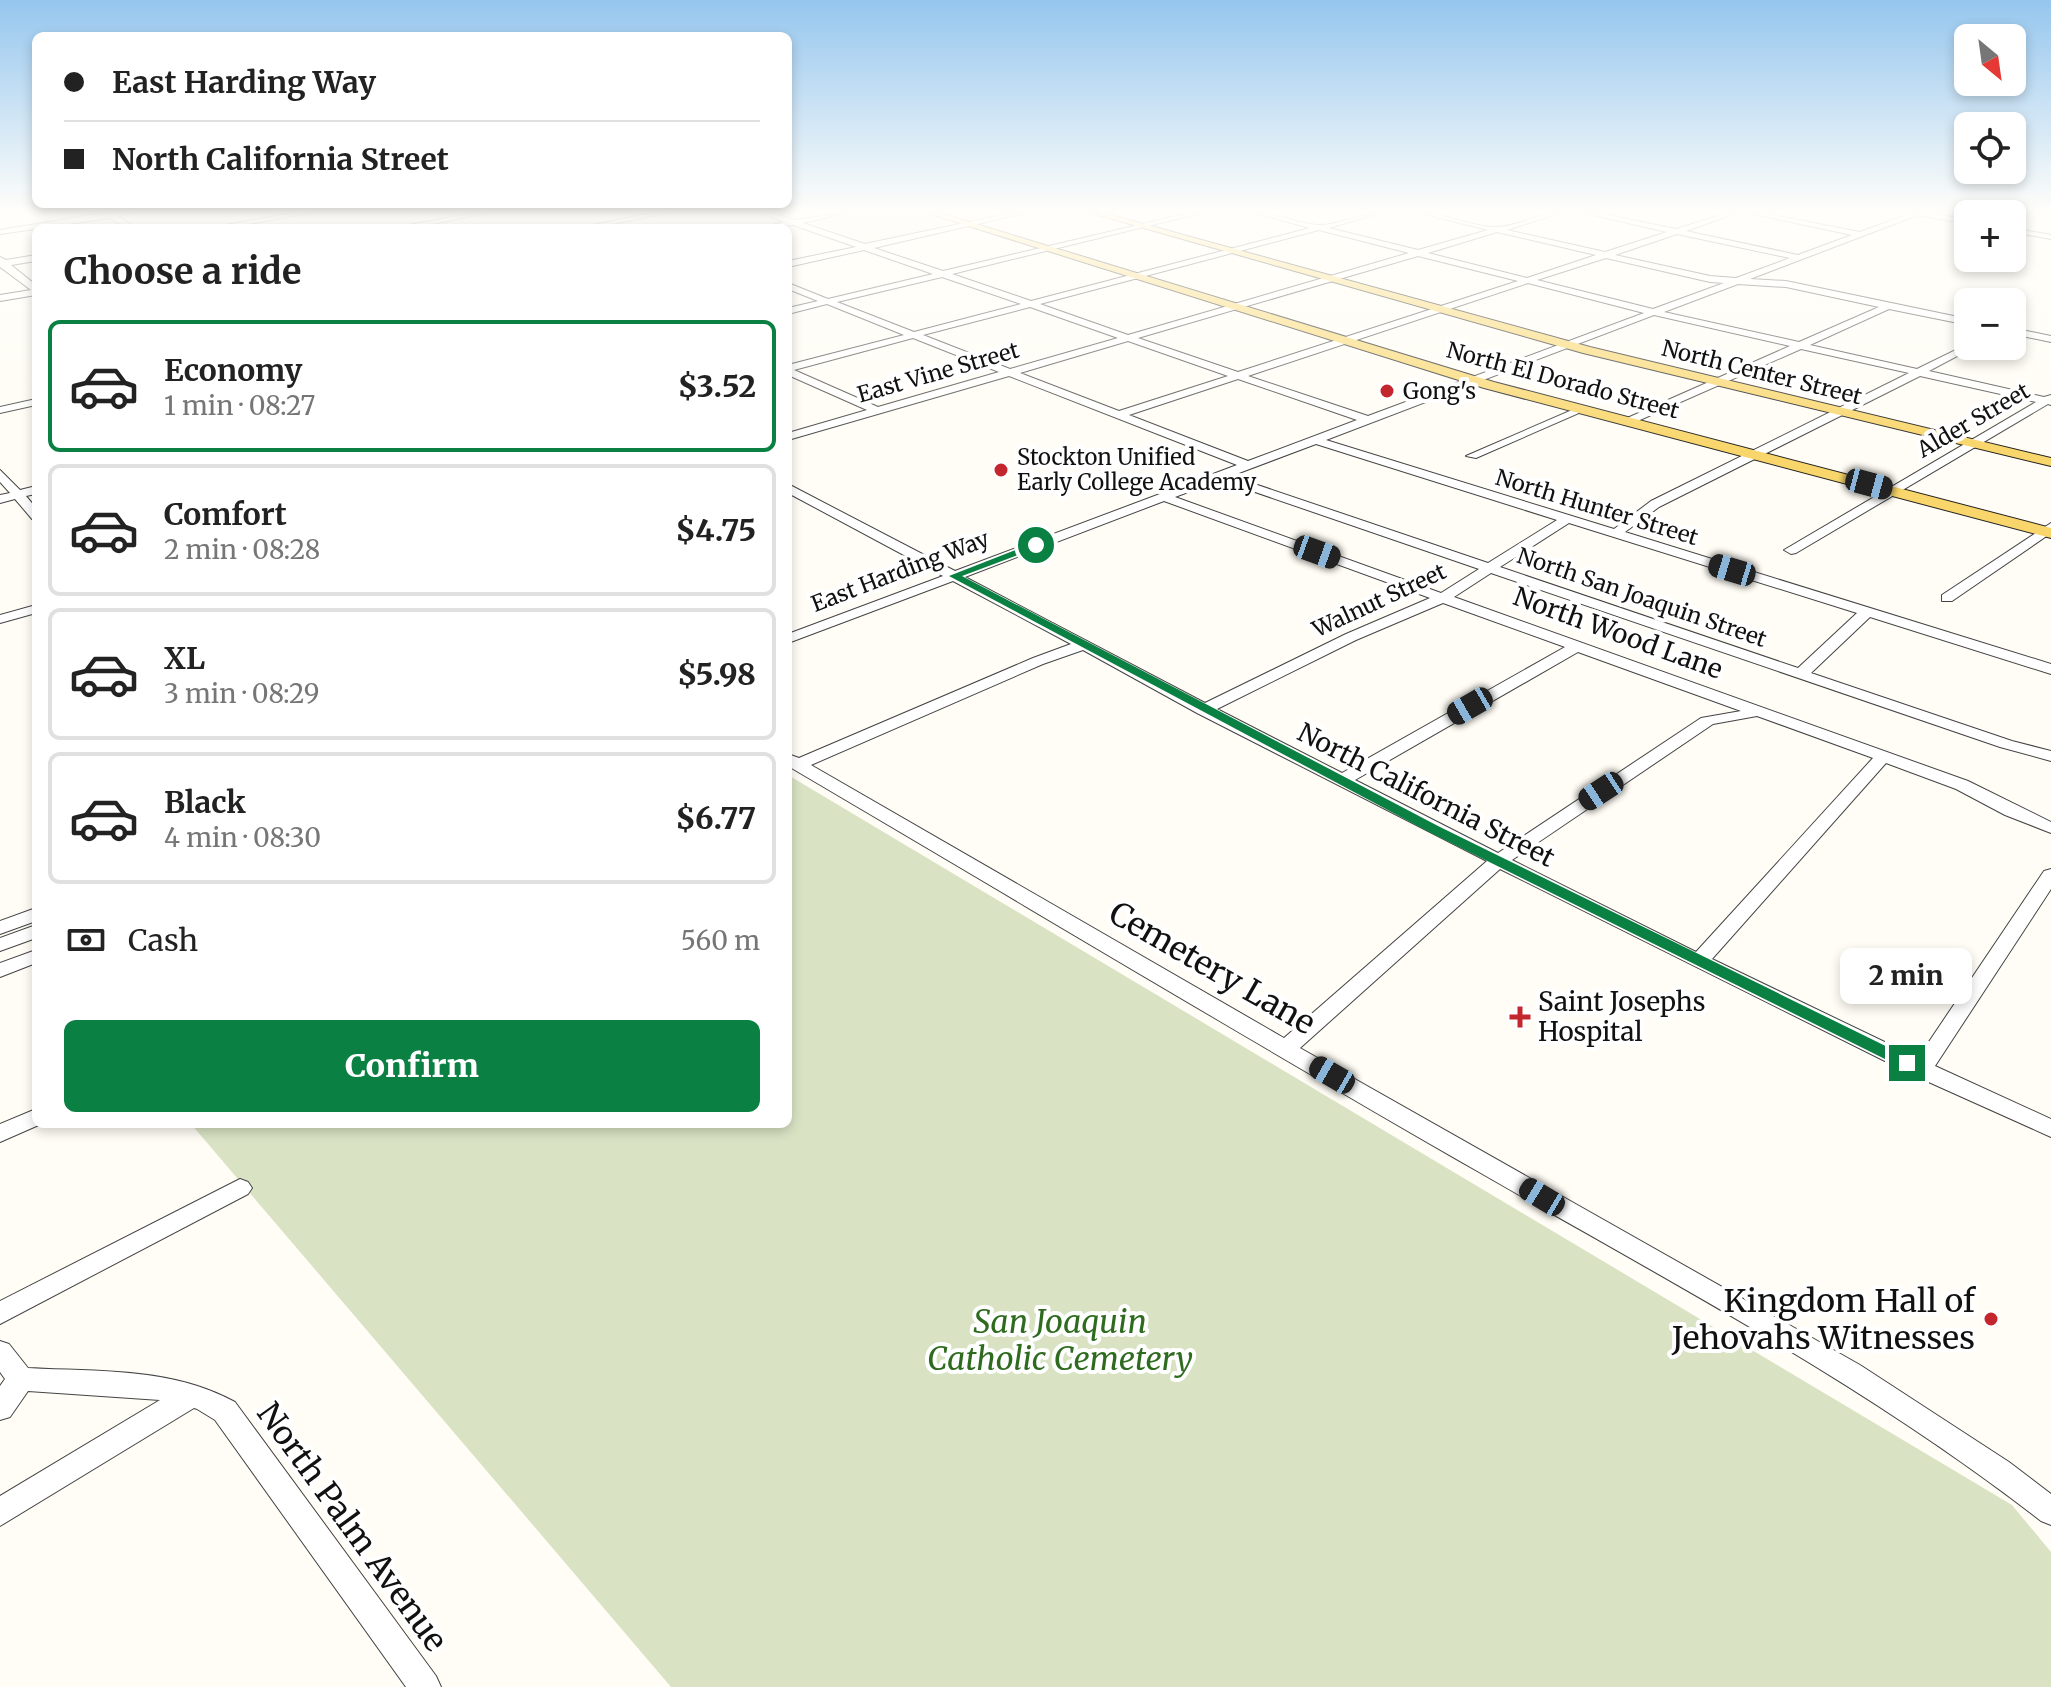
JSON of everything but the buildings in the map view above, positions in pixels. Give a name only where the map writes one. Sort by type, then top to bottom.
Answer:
[{"type":"main road","name":"North El Dorado Street","points":[[1188,292],[1473,380],[2049,530]]},
{"type":"main road","name":"North Center Street","points":[[1379,292],[1568,345],[2051,462]]},
{"type":"street","points":[[0,298],[32,292]]},
{"type":"street","points":[[803,292],[1247,465]]},
{"type":"street","points":[[792,310],[865,292]]},
{"type":"street","points":[[996,292],[1367,420]]},
{"type":"street","points":[[792,369],[1077,292]]},
{"type":"street","name":"East Vine Street","points":[[792,436],[1283,292]]},
{"type":"street","points":[[1118,415],[1492,292]]},
{"type":"street","points":[[1573,292],[1799,346],[2049,400]]},
{"type":"street","name":"East Harding Way","points":[[792,637],[1707,292]]},
{"type":"street","points":[[1802,292],[1889,306]]},
{"type":"street","points":[[1820,292],[1954,319]]},
{"type":"street","points":[[1629,421],[1889,306]]},
{"type":"street","points":[[2026,334],[2051,339]]},
{"type":"street","points":[[1615,534],[1655,504],[1954,354]]},
{"type":"street","points":[[792,372],[877,411]]},
{"type":"street","name":"Alder Street","points":[[1791,550],[2049,400]]},
{"type":"street","points":[[0,410],[32,403]]},
{"type":"street","points":[[1472,456],[1583,409]]},
{"type":"street","name":"North Hunter Street","points":[[1315,440],[2051,669]]},
{"type":"street","points":[[0,474],[32,511]]},
{"type":"street","name":"North San Joaquin Street","points":[[1219,476],[2006,744],[2051,756]]},
{"type":"street","name":"North California Street","points":[[792,490],[1203,710],[1498,861],[1921,1070],[2051,1129]]},
{"type":"street","points":[[0,499],[32,491]]},
{"type":"street","name":"North Wood Lane","points":[[1163,497],[1962,785],[2051,828]]},
{"type":"street","name":"Walnut Street","points":[[1203,710],[1351,637],[1444,597],[1567,519]]},
{"type":"street","points":[[1947,598],[2049,530]]},
{"type":"street","points":[[0,619],[32,610]]},
{"type":"street","points":[[1801,674],[1867,612]]},
{"type":"street","points":[[792,762],[1084,645]]},
{"type":"street","points":[[1341,781],[1577,646]]},
{"type":"street","points":[[1286,1048],[1498,861],[1707,721],[1722,716],[1746,716],[1756,711]]},
{"type":"street","points":[[1699,961],[1884,756]]},
{"type":"street","name":"Cemetery Lane","points":[[792,762],[1851,1373],[2047,1501]]},
{"type":"street","points":[[1921,1070],[2051,875]]},
{"type":"street","points":[[0,928],[32,916]]},
{"type":"street","points":[[0,945],[32,933]]},
{"type":"street","points":[[0,970],[32,958]]},
{"type":"street","points":[[0,1134],[32,1119]]},
{"type":"street","points":[[0,1313],[240,1188]]},
{"type":"street","points":[[0,1352],[21,1379],[0,1408]]},
{"type":"street","name":"North Palm Avenue","points":[[21,1379],[65,1383],[132,1382],[190,1396],[225,1411],[425,1687]]},
{"type":"street","points":[[0,1512],[190,1396]]},
{"type":"green space","name":"San Joaquin Catholic Cemetery","points":[[792,777],[2012,1505],[2051,1552],[2051,1687],[671,1687],[194,1128],[792,1128]]},
{"type":"place","name":"Gong's","points":[[1387,391]]},
{"type":"place","name":"Stockton Unified Early College Academy","points":[[1001,470]]},
{"type":"place","name":"Saint Josephs Hospital","points":[[1520,1017]]},
{"type":"place","name":"Kingdom Hall of Jehovahs Witnesses","points":[[1991,1319]]},
{"type":"route","points":[[1036,545],[954,576],[1433,829],[1907,1063]]}]
